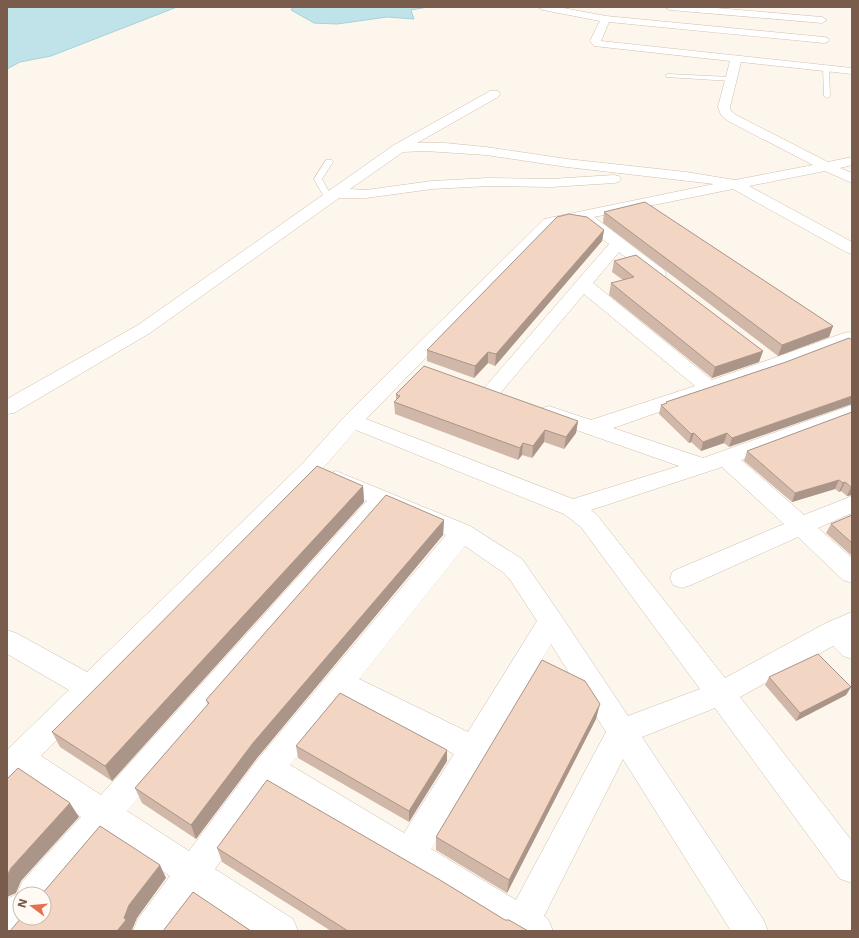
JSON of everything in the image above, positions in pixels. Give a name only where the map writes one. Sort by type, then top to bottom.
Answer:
[{"type":"street","points":[[546,7],[674,25],[824,40]]},
{"type":"street","points":[[670,7],[822,20]]},
{"type":"street","points":[[820,7],[825,61]]},
{"type":"street","points":[[674,25],[681,8]]},
{"type":"street","points":[[614,17],[596,41],[598,44],[736,59],[825,61],[852,71]]},
{"type":"street","points":[[736,59],[724,107],[725,112],[732,118],[852,179]]},
{"type":"street","points":[[7,408],[144,329],[399,148],[494,94]]},
{"type":"street","points":[[399,148],[443,146],[466,148],[541,160],[708,179],[736,185],[852,249]]},
{"type":"street","points":[[281,931],[104,814],[13,764],[311,468],[352,421],[543,226],[549,222],[581,215],[852,161]]},
{"type":"street","points":[[331,195],[366,194],[432,185],[488,182],[551,183],[659,174]]},
{"type":"street","points":[[642,203],[662,216]]},
{"type":"street","points":[[581,215],[668,282]]},
{"type":"street","points":[[512,400],[483,390],[583,284],[618,243]]},
{"type":"street","points":[[583,284],[709,387]]},
{"type":"street","points":[[590,428],[709,387],[770,360],[845,336]]},
{"type":"street","points":[[408,364],[430,372]]},
{"type":"street","points":[[533,408],[703,466]]},
{"type":"street","points":[[572,508],[703,466],[852,411]]},
{"type":"street","points":[[352,421],[572,508],[589,521],[852,867]]},
{"type":"street","points":[[726,458],[852,573]]},
{"type":"street","points":[[311,468],[462,532],[513,566],[520,574],[751,931]]},
{"type":"street","points":[[41,886],[382,499]]},
{"type":"street","points":[[682,578],[852,504]]},
{"type":"street","points":[[150,931],[269,769],[462,532]]},
{"type":"street","points":[[410,854],[550,621]]},
{"type":"street","points":[[269,769],[529,927],[622,732],[720,694],[846,634]]},
{"type":"street","points":[[7,641],[90,688]]},
{"type":"street","points":[[340,683],[473,749]]},
{"type":"lane","points":[[825,61],[827,96]]},
{"type":"lane","points":[[668,76],[731,78]]},
{"type":"lane","points":[[329,162],[318,179],[331,195]]},
{"type":"water","points":[[7,7],[177,7],[51,56],[20,62],[7,69]]},
{"type":"water","points":[[293,7],[428,7],[411,10],[414,19],[387,17],[337,24],[314,23],[291,10]]},
{"type":"building","points":[[645,202],[833,326],[782,345],[604,212]]},
{"type":"building","points":[[569,214],[587,217],[604,230],[496,354],[488,352],[475,366],[427,350],[557,217]]},
{"type":"building","points":[[636,255],[763,351],[715,367],[611,283],[634,277],[614,261]]},
{"type":"building","points":[[849,338],[852,340],[852,396],[732,438],[727,433],[703,442],[694,433],[691,434],[661,405],[667,403],[666,402],[786,362]]},
{"type":"building","points":[[424,366],[578,421],[566,437],[545,430],[533,446],[523,443],[520,448],[394,402],[400,396],[396,394]]},
{"type":"building","points":[[852,412],[852,487],[839,480],[795,493],[747,451]]},
{"type":"building","points":[[317,466],[363,486],[105,766],[52,732]]},
{"type":"building","points":[[386,495],[444,520],[253,743],[191,825],[135,788],[209,703],[206,700]]},
{"type":"building","points":[[852,515],[852,543],[831,524]]},
{"type":"building","points":[[818,654],[851,687],[800,713],[769,677]]},
{"type":"building","points":[[542,660],[585,681],[600,704],[509,880],[436,837]]},
{"type":"building","points":[[340,693],[447,750],[409,811],[296,746]]},
{"type":"building","points":[[18,768],[70,803],[11,868],[7,876],[7,779]]},
{"type":"building","points":[[267,780],[440,880],[505,920],[509,920],[528,931],[348,931],[217,848]]},
{"type":"building","points":[[100,826],[160,865],[129,905],[124,918],[126,920],[117,931],[10,931],[14,926],[52,926],[52,886],[49,886]]},
{"type":"building","points":[[193,892],[251,931],[163,931]]}]
